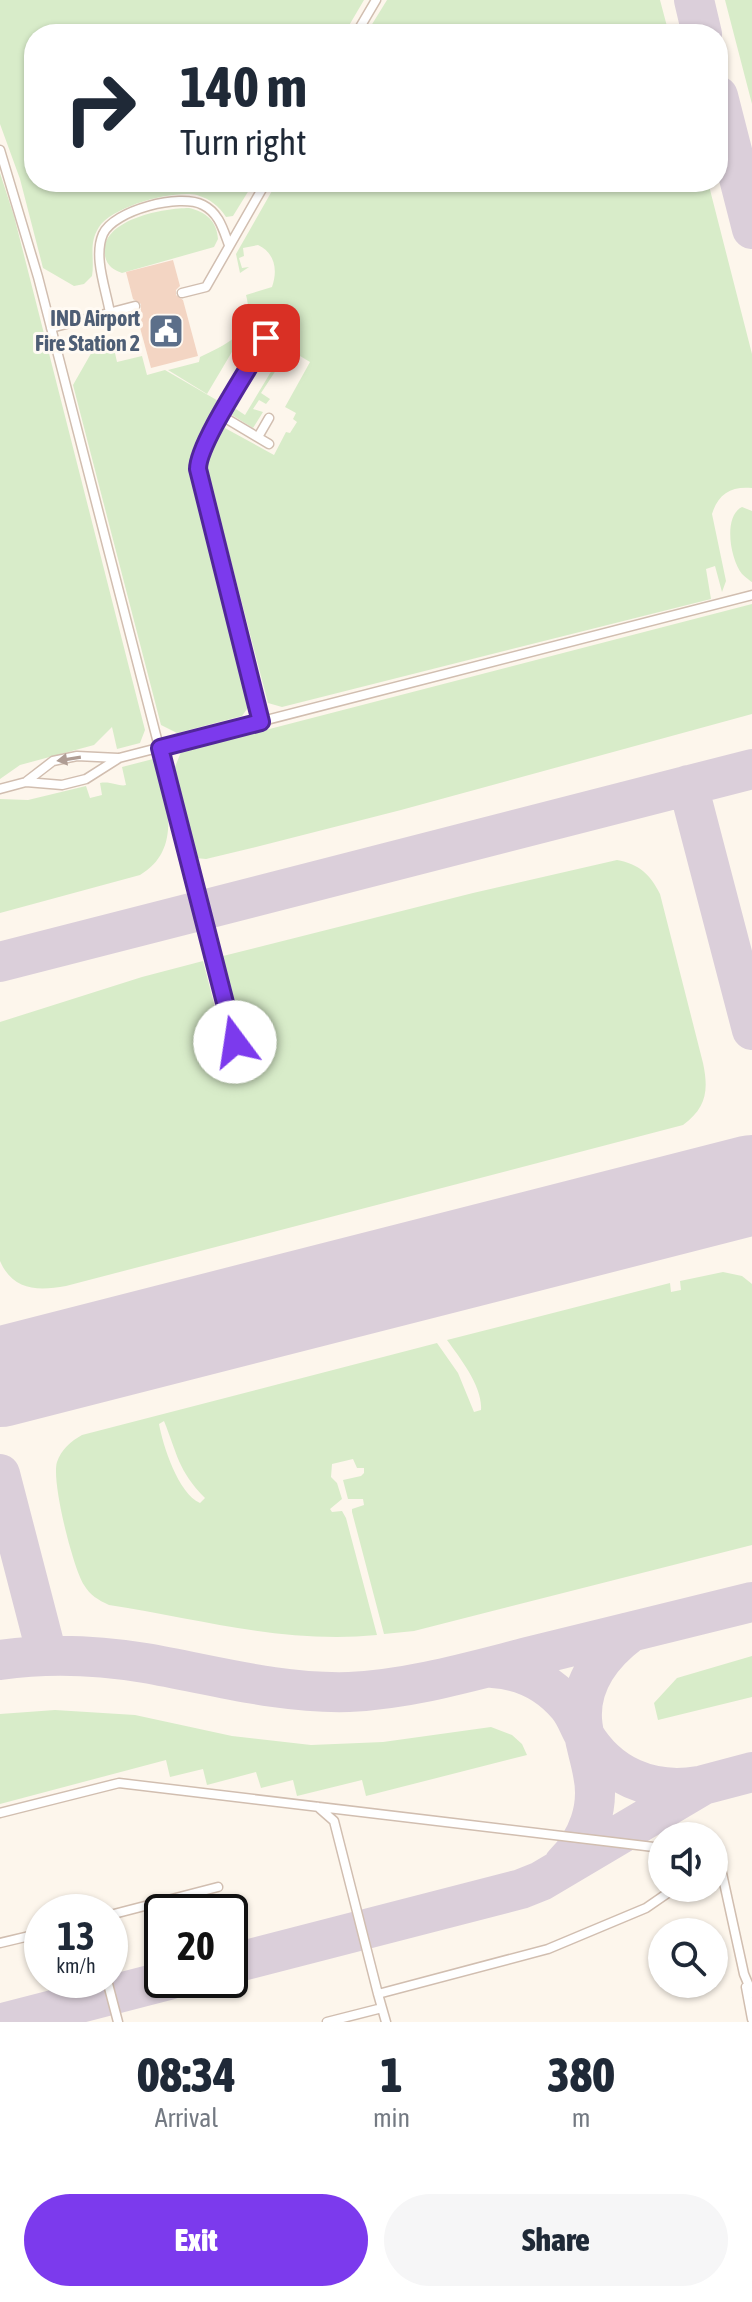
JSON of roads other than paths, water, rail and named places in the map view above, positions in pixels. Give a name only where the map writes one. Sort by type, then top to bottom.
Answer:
[{"type":"lane","points":[[362,24],[376,0]]},
{"type":"lane","points":[[0,150],[51,328],[235,1042]]},
{"type":"lane","points":[[182,293],[206,287],[260,192]]},
{"type":"lane","points":[[110,313],[100,244],[104,231],[114,220],[127,213],[188,200],[212,211],[221,223],[229,245]]},
{"type":"lane","points":[[51,328],[135,306]]},
{"type":"lane","points":[[261,722],[198,469],[202,449],[266,338]]},
{"type":"lane","points":[[222,416],[269,444]]},
{"type":"lane","points":[[258,437],[269,418]]},
{"type":"lane","points":[[26,782],[53,761],[77,756],[119,758],[752,595]]},
{"type":"lane","points":[[0,789],[26,782],[62,785],[86,779],[119,758]]},
{"type":"lane","points":[[1,1813],[131,1784],[648,1846]]},
{"type":"lane","points":[[317,1806],[334,1821],[386,2022]]},
{"type":"lane","points":[[128,1910],[218,1887]]},
{"type":"lane","points":[[378,1994],[548,1949],[655,1902]]},
{"type":"lane","points":[[726,1902],[751,1998],[752,2019]]},
{"type":"lane","points":[[0,1943],[24,1937]]},
{"type":"lane","points":[[112,1998],[118,2022]]},
{"type":"lane","points":[[327,2022],[382,2008]]},
{"type":"place","name":"IND Airport Fire Station 2","points":[[166,331]]}]
